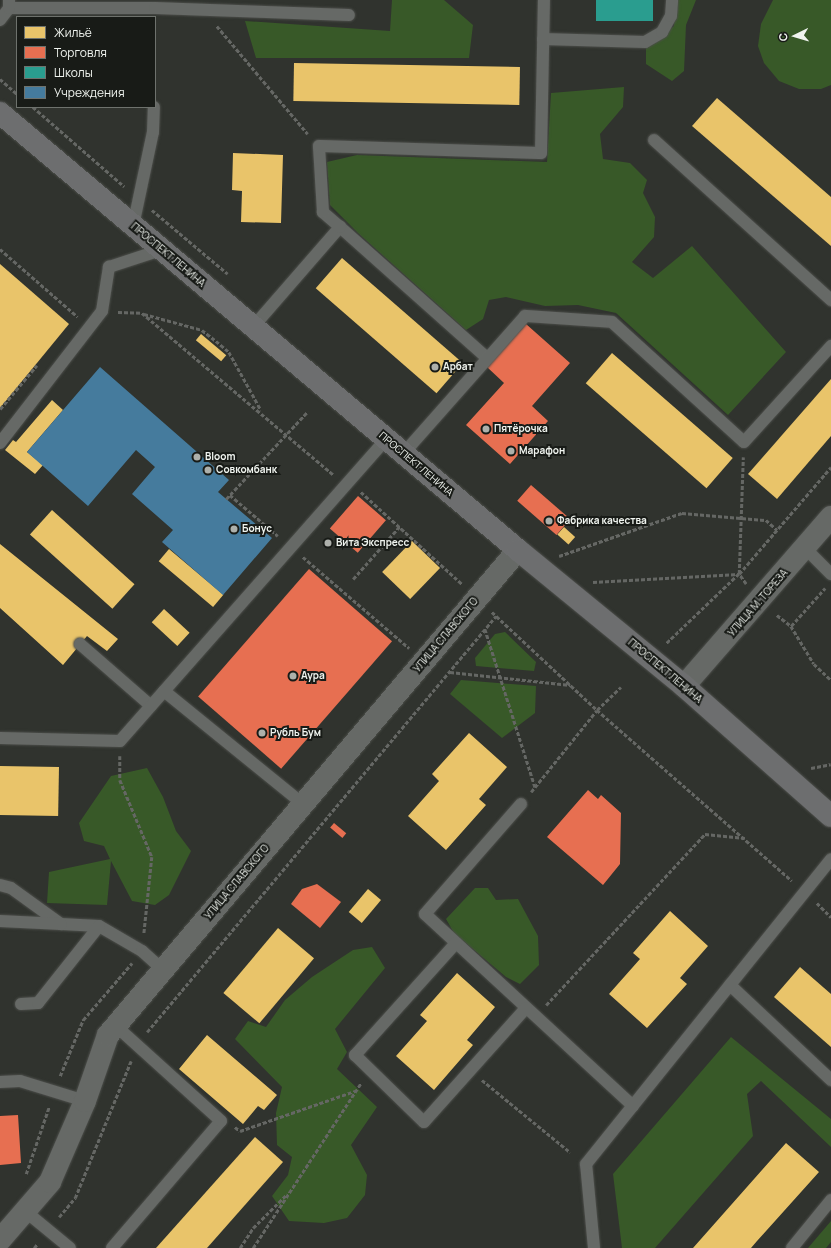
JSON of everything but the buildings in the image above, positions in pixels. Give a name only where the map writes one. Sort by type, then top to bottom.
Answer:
[{"type":"main road","name":"ПРОСПЕКТ ЛЕНИНА","points":[[0,113],[403,454],[684,686],[831,816]]},
{"type":"street","name":"УЛИЦА М. ТОРЕЗА","points":[[684,686],[831,518]]},
{"type":"street","name":"УЛИЦА СЛАВСКОГО","points":[[0,1240],[50,1182],[85,1101],[108,1035],[518,550]]},
{"type":"lane","points":[[487,358],[323,212],[319,146],[541,153],[544,0]]},
{"type":"lane","points":[[543,39],[645,42],[662,32],[671,16],[672,0]]},
{"type":"lane","points":[[0,20],[9,4],[155,12],[202,9],[349,15]]},
{"type":"lane","points":[[133,226],[153,132],[154,108]]},
{"type":"lane","points":[[654,140],[831,300]]},
{"type":"lane","points":[[253,326],[340,227]]},
{"type":"lane","points":[[0,443],[102,311],[109,267],[161,250]]},
{"type":"lane","points":[[403,454],[525,316],[612,322],[744,442],[831,346]]},
{"type":"lane","points":[[0,738],[120,742],[386,439]]},
{"type":"lane","points":[[805,548],[831,574]]},
{"type":"lane","points":[[80,644],[151,706]]},
{"type":"lane","points":[[164,691],[303,804]]},
{"type":"lane","points":[[521,804],[425,914],[633,1106]]},
{"type":"lane","points":[[594,1248],[586,1164],[831,859]]},
{"type":"lane","points":[[0,885],[12,888],[61,924]]},
{"type":"lane","points":[[0,921],[99,926],[142,951],[163,970]]},
{"type":"lane","points":[[21,1004],[38,1004],[99,926]]},
{"type":"lane","points":[[456,943],[355,1055],[424,1122],[526,1008]]},
{"type":"lane","points":[[730,985],[831,1080]]},
{"type":"lane","points":[[112,1248],[221,1121],[116,1026]]},
{"type":"lane","points":[[0,1082],[20,1081],[85,1101]]},
{"type":"lane","points":[[792,1248],[831,1200]]},
{"type":"lane","points":[[25,1211],[70,1248]]},
{"type":"path","points":[[202,9],[319,146]]},
{"type":"path","points":[[0,79],[16,93]]},
{"type":"path","points":[[34,108],[233,279]]},
{"type":"path","points":[[0,250],[78,317],[102,311],[142,313],[202,330],[230,352],[262,413]]},
{"type":"path","points":[[142,313],[262,413],[286,435],[400,526],[597,710],[745,838],[831,916]]},
{"type":"path","points":[[226,499],[308,412]]},
{"type":"path","points":[[744,442],[739,574],[749,587]]},
{"type":"path","points":[[666,644],[739,574],[831,467]]},
{"type":"path","points":[[230,495],[425,661]]},
{"type":"path","points":[[560,561],[555,557],[682,513],[766,520],[777,530]]},
{"type":"path","points":[[353,579],[400,526]]},
{"type":"path","points":[[587,582],[739,574]]},
{"type":"path","points":[[791,626],[831,582]]},
{"type":"path","points":[[331,587],[334,584]]},
{"type":"path","points":[[777,615],[791,626],[814,664],[831,680]]},
{"type":"path","points":[[34,1248],[74,1198],[137,1044],[496,616]]},
{"type":"path","points":[[485,629],[502,678],[535,787]]},
{"type":"path","points":[[449,672],[571,685]]},
{"type":"path","points":[[521,804],[597,710],[621,687]]},
{"type":"path","points":[[811,768],[831,764]]},
{"type":"path","points":[[536,1016],[705,834],[745,838]]},
{"type":"path","points":[[253,1248],[370,1069]]},
{"type":"path","points":[[470,1070],[570,1152]]},
{"type":"path","points":[[228,1121],[240,1131],[356,1090]]},
{"type":"path","points":[[28,1172],[54,1092]]},
{"type":"path","points":[[240,1248],[253,1228],[292,1188]]},
{"type":"green space","points":[[392,0],[444,0],[473,25],[469,58],[256,58],[245,21],[390,31]]},
{"type":"green space","points":[[675,0],[696,0],[686,25],[684,71],[672,81],[646,64],[646,48],[674,26]]},
{"type":"green space","points":[[773,0],[831,0],[831,85],[821,89],[799,89],[779,81],[764,63],[758,46],[761,24]]},
{"type":"green space","points":[[624,87],[623,107],[600,134],[603,159],[630,163],[647,180],[643,193],[655,217],[654,237],[632,262],[653,278],[692,246],[786,352],[728,415],[616,313],[578,305],[545,306],[506,297],[489,300],[483,319],[466,330],[358,233],[330,205],[327,162],[357,155],[547,162],[551,93]]},
{"type":"green space","points":[[505,632],[536,662],[534,671],[476,666],[475,658],[495,634]]},
{"type":"green space","points":[[461,680],[536,686],[535,713],[502,738],[450,694]]},
{"type":"green space","points":[[147,768],[163,797],[176,831],[191,851],[169,895],[155,905],[132,901],[111,861],[107,905],[47,903],[49,872],[110,859],[104,846],[84,841],[79,823],[111,776]]},
{"type":"green space","points":[[475,888],[488,888],[496,900],[518,899],[538,936],[539,965],[520,984],[506,977],[454,933],[446,919]]},
{"type":"green space","points":[[372,947],[385,968],[335,1029],[347,1052],[337,1069],[377,1107],[351,1145],[367,1175],[365,1195],[347,1218],[324,1223],[289,1221],[272,1196],[288,1175],[292,1157],[277,1145],[276,1113],[282,1087],[235,1039],[248,1021],[266,1027],[285,1000],[312,977],[353,950]]},
{"type":"green space","points":[[731,1037],[831,1119],[831,1147],[761,1081],[747,1094],[753,1136],[655,1248],[622,1248],[613,1174]]},
{"type":"green space","points":[[831,1221],[831,1242],[826,1248],[808,1248]]},
{"type":"place","name":"Арбат","points":[[435,367]]},
{"type":"place","name":"Пятёрочка","points":[[486,429]]},
{"type":"place","name":"Марафон","points":[[511,451]]},
{"type":"place","name":"Bloom","points":[[197,457]]},
{"type":"place","name":"Совкомбанк","points":[[208,470]]},
{"type":"place","name":"Фабрика качества","points":[[549,521]]},
{"type":"place","name":"Бонус","points":[[234,529]]},
{"type":"place","name":"Вита Экспресс","points":[[328,543]]},
{"type":"place","name":"Аура","points":[[293,676]]},
{"type":"place","name":"Рубль Бум","points":[[262,733]]}]
